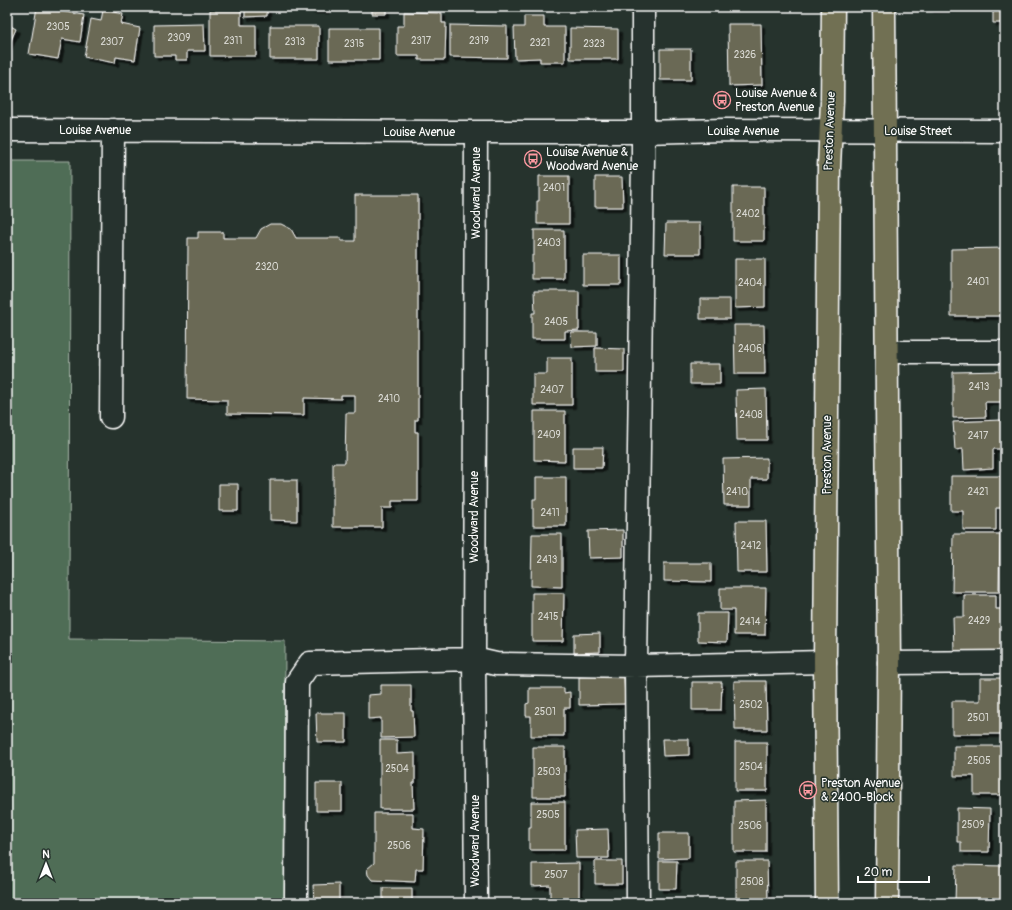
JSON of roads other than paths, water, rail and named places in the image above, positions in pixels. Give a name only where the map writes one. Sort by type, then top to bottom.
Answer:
[{"type":"main road","name":"Preston Avenue","points":[[827,903],[825,662],[828,167],[832,100],[833,7]]},
{"type":"main road","points":[[884,7],[889,663],[888,903]]},
{"type":"street","points":[[638,903],[636,666],[643,132],[643,7]]},
{"type":"street","name":"Louise Avenue","points":[[7,130],[476,132],[643,132],[724,130],[831,131]]},
{"type":"street","points":[[111,417],[113,130]]},
{"type":"street","name":"Louise Street","points":[[831,131],[1005,131]]},
{"type":"street","name":"Woodward Avenue","points":[[476,132],[474,659],[476,903]]},
{"type":"street","points":[[887,352],[1005,352]]},
{"type":"street","points":[[296,903],[297,682],[310,663],[474,659],[496,664],[636,666],[825,662]]},
{"type":"street","points":[[889,663],[1005,662]]},
{"type":"place","name":"Louise Avenue & Preston Avenue","points":[[722,100]]},
{"type":"place","name":"Louise Avenue & Woodward Avenue","points":[[533,159]]},
{"type":"place","name":"Preston Avenue & 2400-Block","points":[[808,790]]}]
